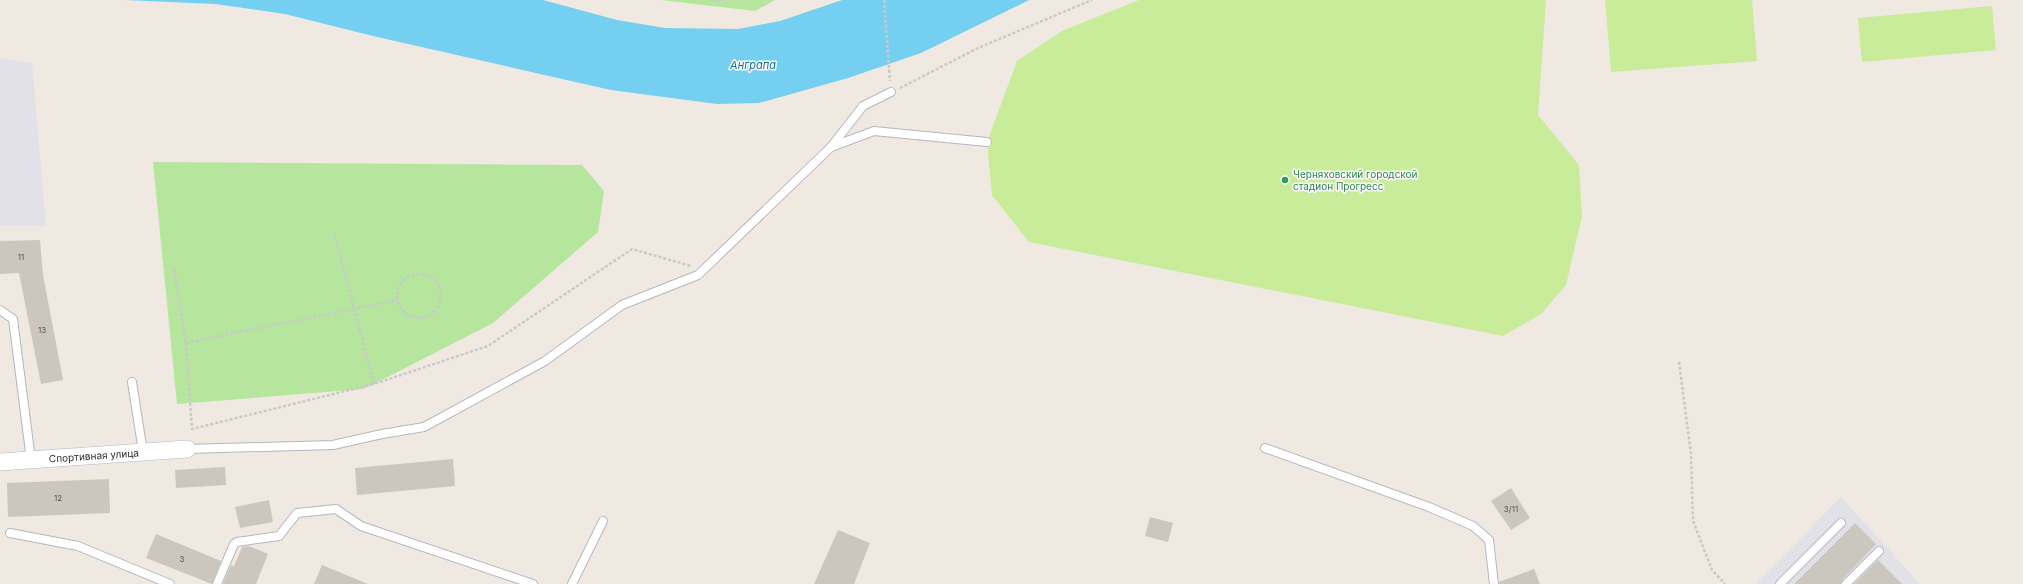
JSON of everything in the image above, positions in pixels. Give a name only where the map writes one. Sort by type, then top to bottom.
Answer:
[{"type":"street","name":"Спортивная улица","points":[[0,462],[187,449]]},
{"type":"lane","points":[[187,449],[333,445],[382,434],[424,427],[545,361],[622,305],[698,275],[831,147],[863,106],[891,92]]},
{"type":"lane","points":[[831,147],[874,131],[987,142]]},
{"type":"lane","points":[[0,310],[13,319],[30,460]]},
{"type":"lane","points":[[132,382],[143,452]]},
{"type":"lane","points":[[1265,448],[1428,507],[1473,526],[1489,540],[1494,584]]},
{"type":"lane","points":[[217,584],[234,544],[237,542],[279,536],[297,513],[336,509],[361,526],[533,584]]},
{"type":"lane","points":[[572,584],[602,521]]},
{"type":"lane","points":[[1780,584],[1841,523]]},
{"type":"lane","points":[[10,533],[78,546],[170,584]]},
{"type":"lane","points":[[1846,584],[1879,551]]},
{"type":"path","points":[[713,0],[726,0]]},
{"type":"path","points":[[884,0],[891,92],[978,48],[1092,0]]},
{"type":"path","points":[[335,236],[374,384]]},
{"type":"path","points":[[174,269],[186,343],[192,429],[374,384],[488,346],[632,249],[704,269]]},
{"type":"path","points":[[418,274],[432,278],[440,290],[440,304],[431,315],[425,317],[418,318],[405,312],[398,300],[400,286],[411,276],[418,274]]},
{"type":"path","points":[[186,343],[398,300]]},
{"type":"path","points":[[1679,362],[1691,454],[1693,521],[1712,570],[1725,584]]},
{"type":"shaded area","points":[[0,58],[32,63],[46,226],[0,226]]},
{"type":"shaded area","points":[[1841,497],[1920,584],[1756,584]]},
{"type":"green space","points":[[661,0],[775,0],[755,11]]},
{"type":"green space","name":"Черняховский городской стадион Прогресс","points":[[1139,0],[1546,0],[1538,115],[1579,165],[1582,216],[1566,285],[1541,314],[1503,336],[1029,242],[992,195],[987,142],[1017,61],[1062,31]]},
{"type":"green space","points":[[1605,0],[1752,0],[1757,61],[1611,72]]},
{"type":"green space","points":[[1992,6],[1996,50],[1862,62],[1858,18]]},
{"type":"green space","points":[[153,162],[582,165],[604,191],[598,232],[493,323],[374,384],[363,389],[177,404]]},
{"type":"water","name":"Анграпа","points":[[125,0],[543,0],[617,20],[665,28],[738,29],[780,21],[842,0],[1029,0],[921,53],[848,78],[759,103],[717,104],[611,90],[373,36],[285,14],[215,4]]},
{"type":"building","points":[[40,240],[43,275],[63,380],[41,384],[19,273],[0,274],[0,241]]},
{"type":"building","points":[[453,459],[455,486],[357,495],[355,468]]},
{"type":"building","points":[[225,467],[226,485],[176,488],[175,470]]},
{"type":"building","points":[[109,479],[110,513],[8,517],[7,483]]},
{"type":"building","points":[[1511,488],[1530,518],[1511,530],[1491,501]]},
{"type":"building","points":[[269,500],[273,522],[240,528],[235,507]]},
{"type":"building","points":[[1150,517],[1173,523],[1168,542],[1145,536]]},
{"type":"building","points":[[1855,523],[1876,544],[1842,580],[1841,584],[1794,584]]},
{"type":"building","points":[[838,530],[870,543],[854,584],[814,584]]},
{"type":"building","points":[[156,534],[221,561],[212,584],[146,558]]},
{"type":"building","points":[[249,546],[268,554],[256,584],[223,584],[231,565],[234,566],[242,547]]},
{"type":"building","points":[[1878,560],[1902,584],[1854,584]]},
{"type":"building","points":[[322,565],[368,584],[314,584]]},
{"type":"building","points":[[1534,569],[1540,584],[1499,584],[1499,582]]},
{"type":"place","name":"Черняховский городской стадион Прогресс","points":[[1285,180]]}]
